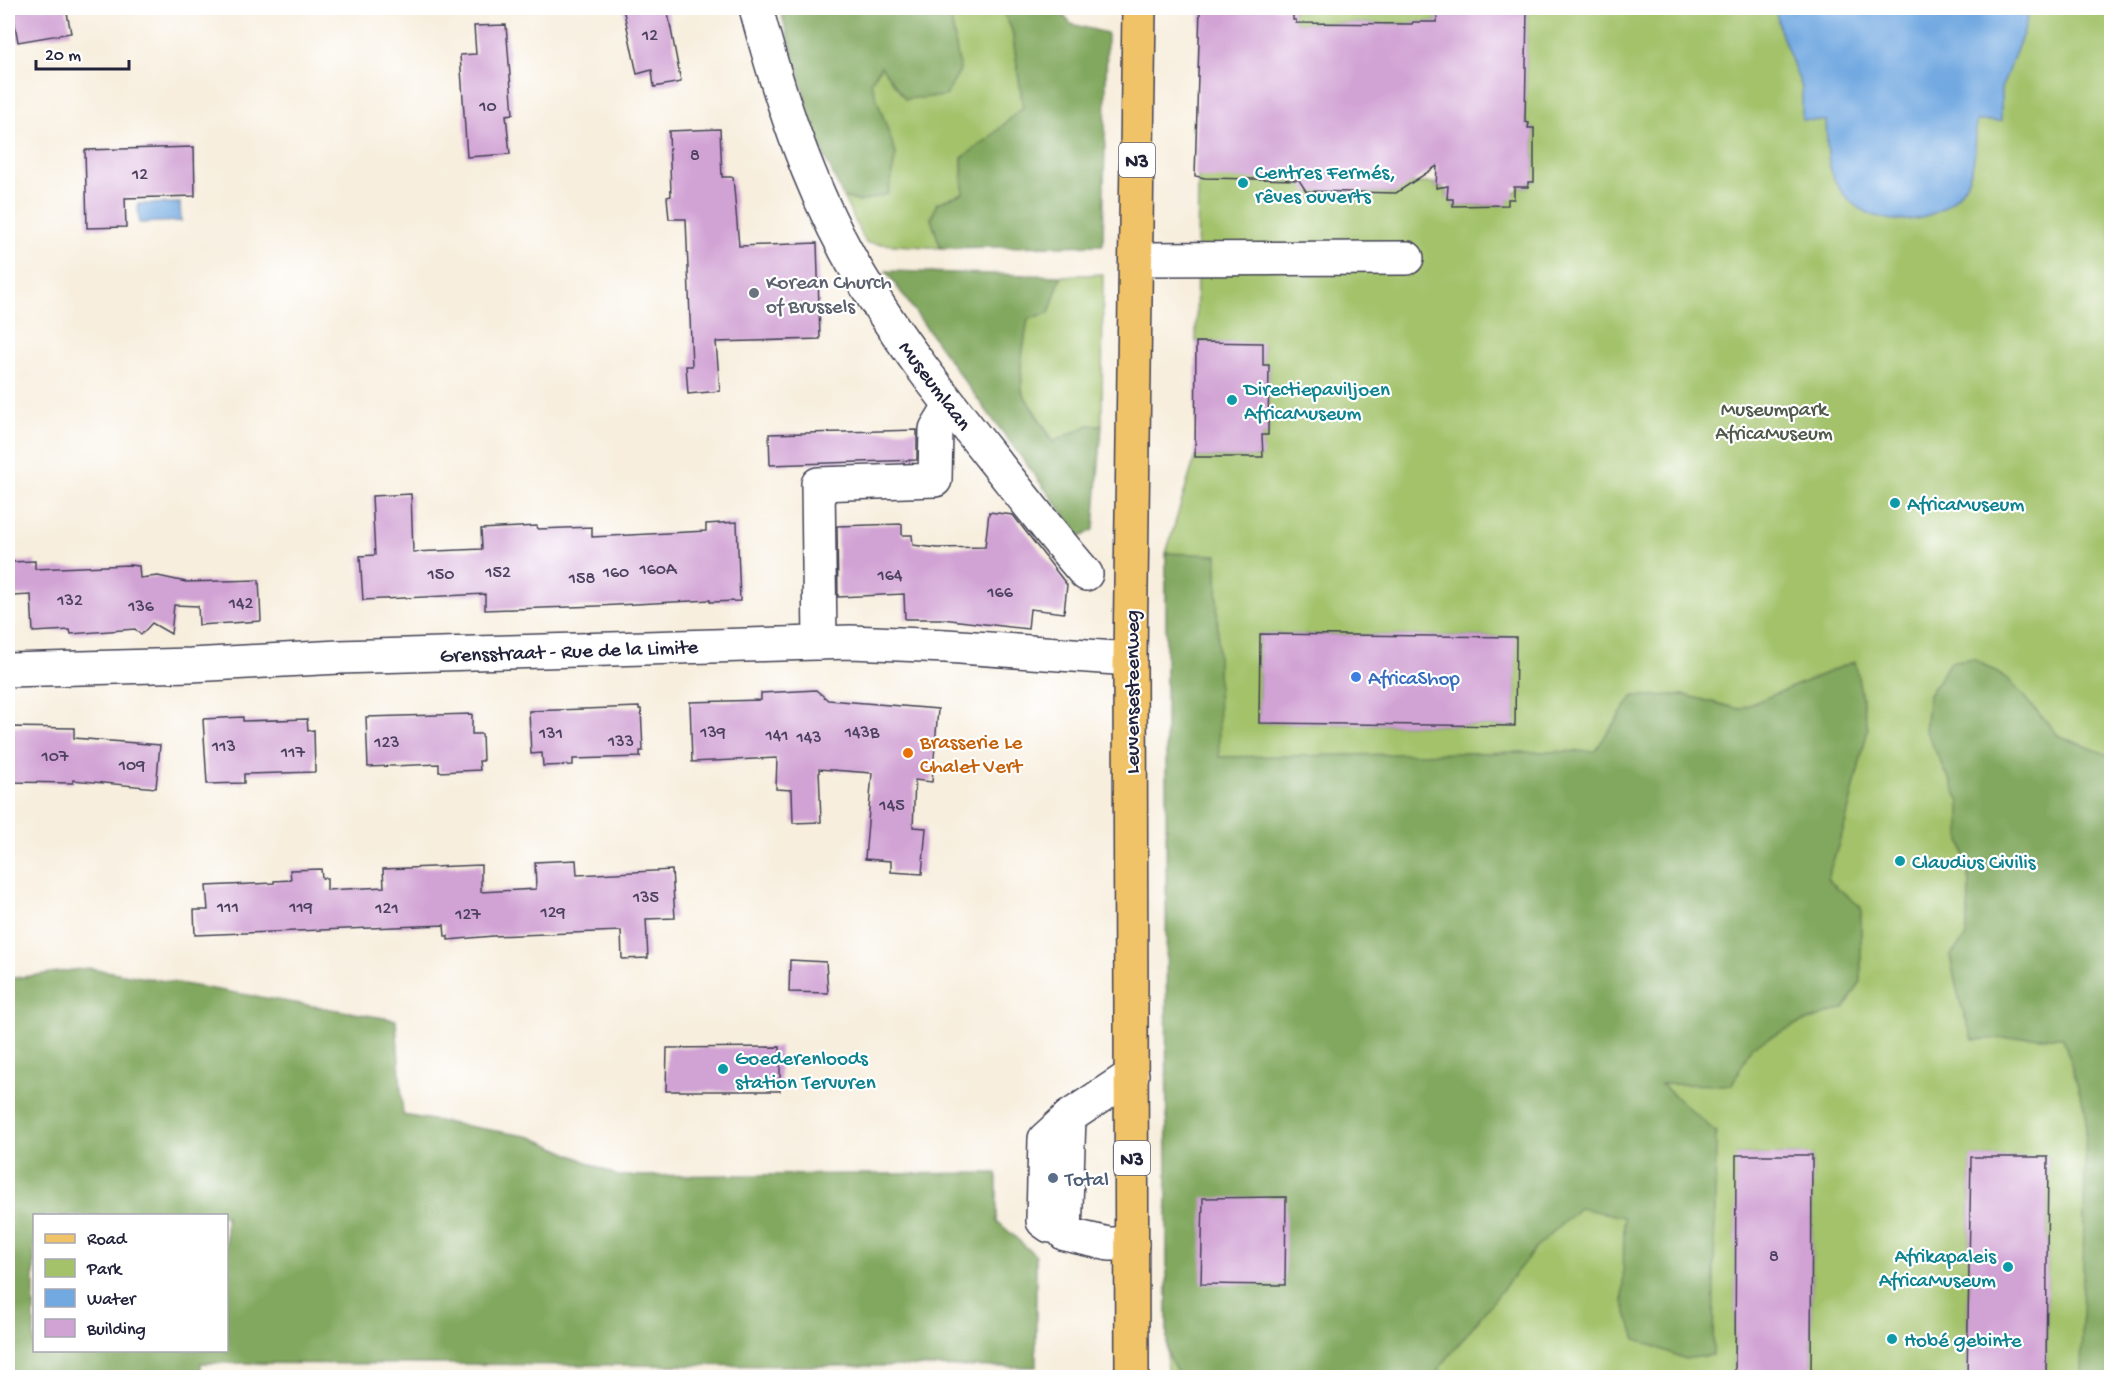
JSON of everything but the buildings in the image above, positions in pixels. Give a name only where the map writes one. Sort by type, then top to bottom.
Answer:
[{"type":"main road","name":"Leuvensesteenweg","points":[[1131,1377],[1130,659],[1139,8]]},
{"type":"street","name":"Museumlaan","points":[[756,8],[783,102],[809,173],[852,261],[906,348],[1086,574]]},
{"type":"street","points":[[1136,259],[1407,258]]},
{"type":"street","points":[[820,643],[818,484],[935,480],[936,429],[950,406]]},
{"type":"street","name":"Grensstraat - Rue de la Limite","points":[[8,670],[191,665],[339,657],[889,642],[1130,659]]},
{"type":"street","points":[[1132,1075],[1069,1117],[1065,1234],[1109,1244],[1132,1244]]},
{"type":"green space","points":[[780,8],[956,8],[951,19],[960,70],[946,96],[905,99],[881,66],[871,82],[896,154],[888,194],[860,202],[843,197],[816,137]]},
{"type":"green space","points":[[956,8],[1001,8],[1012,30],[1023,107],[988,139],[962,158],[963,193],[937,203],[931,219],[941,248],[866,243],[843,197],[860,202],[896,154],[870,82],[881,66],[960,70],[951,19]]},
{"type":"green space","points":[[1001,8],[1057,8],[1071,24],[1107,33],[1103,245],[941,248],[931,219],[937,203],[963,193],[962,158],[988,139],[1023,107],[1012,30]]},
{"type":"green space","points":[[1293,8],[1437,8],[1437,22],[1413,22],[1412,24],[1296,23],[1296,20],[1293,20]]},
{"type":"green space","name":"Museumpark AfricaMuseum","points":[[1527,8],[2111,8],[2111,1377],[2046,1377],[2048,1157],[1971,1157],[1967,1377],[1811,1378],[1812,1155],[1737,1155],[1735,1377],[1167,1377],[1166,553],[1195,457],[1262,457],[1262,435],[1268,435],[1269,365],[1263,365],[1263,344],[1196,342],[1198,176],[1304,180],[1303,186],[1309,191],[1396,193],[1401,188],[1401,183],[1436,183],[1436,188],[1442,187],[1447,193],[1447,198],[1453,199],[1453,206],[1507,205],[1508,199],[1520,187],[1528,187],[1528,182],[1534,182],[1534,128],[1528,128],[1529,123],[1525,122]],"holes":[[[1260,634],[1515,637],[1515,726],[1259,723]]]},
{"type":"green space","points":[[886,271],[1061,276],[1049,313],[1028,319],[1021,363],[1022,392],[1053,442],[1089,425],[1102,425],[1094,529],[1081,537],[965,382]]},
{"type":"green space","points":[[1103,274],[1102,425],[1089,425],[1054,442],[1022,392],[1021,363],[1028,319],[1049,313],[1061,276]]},
{"type":"green space","points":[[1166,553],[1217,555],[1219,757],[1595,751],[1633,696],[1685,695],[1739,709],[1855,661],[1868,729],[1845,825],[1827,879],[1861,907],[1861,981],[1845,1008],[1795,1025],[1752,1046],[1732,1085],[1661,1084],[1716,1132],[1713,1355],[1685,1359],[1636,1339],[1623,1302],[1624,1217],[1579,1208],[1534,1250],[1438,1370],[1454,1377],[1181,1378],[1178,1375],[1167,1351]]},
{"type":"green space","points":[[1973,658],[2009,680],[2059,736],[2111,756],[2111,1377],[2081,1377],[2086,1113],[2063,1037],[1973,1040],[1959,999],[1950,956],[1966,937],[1970,882],[1960,835],[1960,802],[1925,729],[1929,695],[1950,662]]},
{"type":"green space","points":[[88,968],[396,1020],[403,1115],[532,1137],[618,1176],[997,1173],[997,1221],[1036,1256],[1036,1367],[201,1363],[201,1377],[8,1377],[8,979]]},
{"type":"water","points":[[1775,8],[2030,8],[2024,31],[2001,89],[2001,121],[1976,121],[1972,170],[1958,195],[1943,208],[1925,217],[1906,220],[1887,219],[1869,213],[1853,203],[1840,189],[1829,165],[1826,121],[1802,120],[1802,88],[1780,30]]},
{"type":"water","points":[[180,203],[181,221],[139,223],[138,204]]},
{"type":"place","name":"Centres Fermés, rêves ouverts","points":[[1243,183]]},
{"type":"place","name":"Korean Church of Brussels","points":[[754,293]]},
{"type":"place","name":"Directiepaviljoen AfricaMuseum","points":[[1232,400]]},
{"type":"place","name":"AfricaMuseum","points":[[1895,503]]},
{"type":"place","name":"AfricaShop","points":[[1356,677]]},
{"type":"place","name":"Brasserie Le Chalet Vert","points":[[908,753]]},
{"type":"place","name":"Claudius Civilis","points":[[1900,861]]},
{"type":"place","name":"Goederenloods station Tervuren","points":[[723,1069]]},
{"type":"place","name":"Total","points":[[1053,1178]]},
{"type":"place","name":"Afrikapaleis AfricaMuseum","points":[[2008,1267]]},
{"type":"place","name":"Hobé gebinte","points":[[1892,1339]]}]
